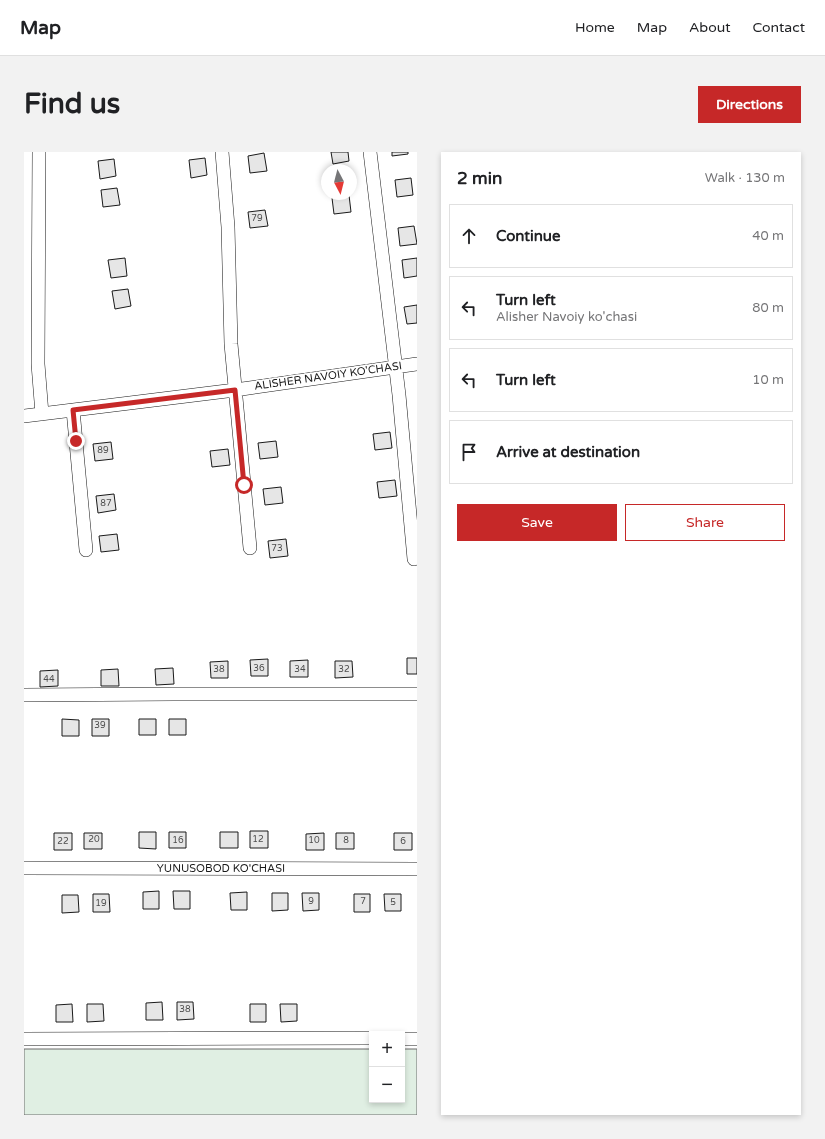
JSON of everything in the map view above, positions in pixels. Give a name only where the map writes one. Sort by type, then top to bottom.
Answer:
[{"type":"street","points":[[38,152],[38,364],[42,414]]},
{"type":"street","points":[[222,152],[228,227],[231,344],[250,548]]},
{"type":"street","points":[[370,152],[395,367],[414,559]]},
{"type":"street","name":"ALISHER NAVOIY KO'CHASI","points":[[24,416],[235,390],[417,364]]},
{"type":"street","points":[[73,410],[86,550]]},
{"type":"street","points":[[24,695],[417,694]]},
{"type":"street","name":"YUNUSOBOD KO'CHASI","points":[[24,868],[417,868]]},
{"type":"street","points":[[24,1039],[369,1038]]},
{"type":"street","points":[[405,1039],[417,1039]]},
{"type":"green space","points":[[24,1049],[369,1049],[369,1103],[405,1103],[405,1049],[417,1049],[417,1115],[24,1115]]},
{"type":"building","points":[[331,152],[348,152],[349,161],[333,164]]},
{"type":"building","points":[[392,152],[408,152],[408,154],[392,156]]},
{"type":"building","points":[[264,153],[267,171],[250,173],[248,156]]},
{"type":"building","points":[[205,158],[207,175],[191,178],[189,160]]},
{"type":"building","points":[[114,159],[116,176],[100,179],[98,161]]},
{"type":"building","points":[[411,178],[413,195],[397,197],[395,180]]},
{"type":"building","points":[[117,188],[120,205],[103,207],[101,190]]},
{"type":"building","points":[[332,200],[350,200],[351,212],[334,214]]},
{"type":"building","points":[[265,210],[268,226],[250,228],[248,212]]},
{"type":"building","points":[[414,226],[417,244],[400,246],[398,228]]},
{"type":"building","points":[[125,258],[127,276],[111,278],[108,260]]},
{"type":"building","points":[[417,258],[417,276],[404,278],[402,260]]},
{"type":"building","points":[[128,289],[131,306],[115,309],[112,291]]},
{"type":"building","points":[[417,305],[417,323],[407,324],[404,307]]},
{"type":"building","points":[[390,432],[392,448],[375,450],[373,434]]},
{"type":"building","points":[[276,441],[278,457],[260,459],[258,443]]},
{"type":"building","points":[[111,442],[113,459],[95,461],[93,444]]},
{"type":"building","points":[[228,449],[230,465],[212,467],[210,451]]},
{"type":"building","points":[[395,480],[397,496],[379,498],[377,482]]},
{"type":"building","points":[[281,487],[283,503],[265,505],[263,489]]},
{"type":"building","points":[[114,494],[116,510],[98,513],[96,496]]},
{"type":"building","points":[[117,534],[119,550],[101,552],[99,536]]},
{"type":"building","points":[[286,539],[288,556],[270,558],[268,541]]},
{"type":"building","points":[[407,658],[417,658],[417,674],[407,674]]},
{"type":"building","points":[[268,659],[268,676],[251,676],[250,660]]},
{"type":"building","points":[[308,660],[308,677],[290,677],[290,661]]},
{"type":"building","points":[[228,661],[228,678],[211,678],[210,662]]},
{"type":"building","points":[[335,661],[352,661],[353,677],[335,678]]},
{"type":"building","points":[[173,668],[174,684],[156,685],[155,669]]},
{"type":"building","points":[[118,669],[119,686],[101,686],[101,670]]},
{"type":"building","points":[[58,670],[58,686],[40,687],[40,671]]},
{"type":"building","points":[[62,719],[79,720],[79,736],[62,736]]},
{"type":"building","points":[[92,719],[109,719],[109,736],[92,736]]},
{"type":"building","points":[[139,719],[156,719],[156,735],[139,735]]},
{"type":"building","points":[[169,719],[186,719],[186,735],[169,735]]},
{"type":"building","points":[[250,831],[268,831],[268,848],[250,848]]},
{"type":"building","points":[[139,832],[156,832],[156,849],[139,848]]},
{"type":"building","points":[[169,832],[186,832],[186,848],[169,848]]},
{"type":"building","points":[[220,832],[238,832],[238,848],[220,848]]},
{"type":"building","points":[[54,833],[72,833],[72,850],[54,850]]},
{"type":"building","points":[[84,833],[102,833],[102,849],[84,849]]},
{"type":"building","points":[[324,833],[324,850],[306,850],[306,834]]},
{"type":"building","points":[[336,833],[354,833],[354,849],[336,849]]},
{"type":"building","points":[[394,833],[412,833],[412,850],[394,850]]},
{"type":"building","points":[[159,891],[159,909],[143,909],[143,892]]},
{"type":"building","points":[[173,891],[190,891],[190,909],[174,909]]},
{"type":"building","points":[[247,892],[247,910],[231,910],[230,893]]},
{"type":"building","points":[[272,893],[288,893],[288,910],[272,911]]},
{"type":"building","points":[[302,893],[319,893],[319,910],[303,911]]},
{"type":"building","points":[[93,894],[109,894],[110,912],[93,912]]},
{"type":"building","points":[[354,894],[370,894],[370,912],[354,912]]},
{"type":"building","points":[[384,894],[401,894],[401,911],[385,911]]},
{"type":"building","points":[[62,895],[78,895],[79,912],[62,913]]},
{"type":"building","points":[[162,1002],[163,1020],[146,1020],[146,1003]]},
{"type":"building","points":[[177,1002],[193,1002],[194,1019],[177,1020]]},
{"type":"building","points":[[72,1004],[73,1022],[56,1022],[56,1005]]},
{"type":"building","points":[[87,1004],[103,1004],[104,1021],[87,1022]]},
{"type":"building","points":[[250,1004],[266,1004],[266,1022],[250,1022]]},
{"type":"building","points":[[280,1004],[297,1004],[297,1021],[281,1022]]},
{"type":"route","points":[[76,441],[73,410],[235,390],[244,485]]}]
